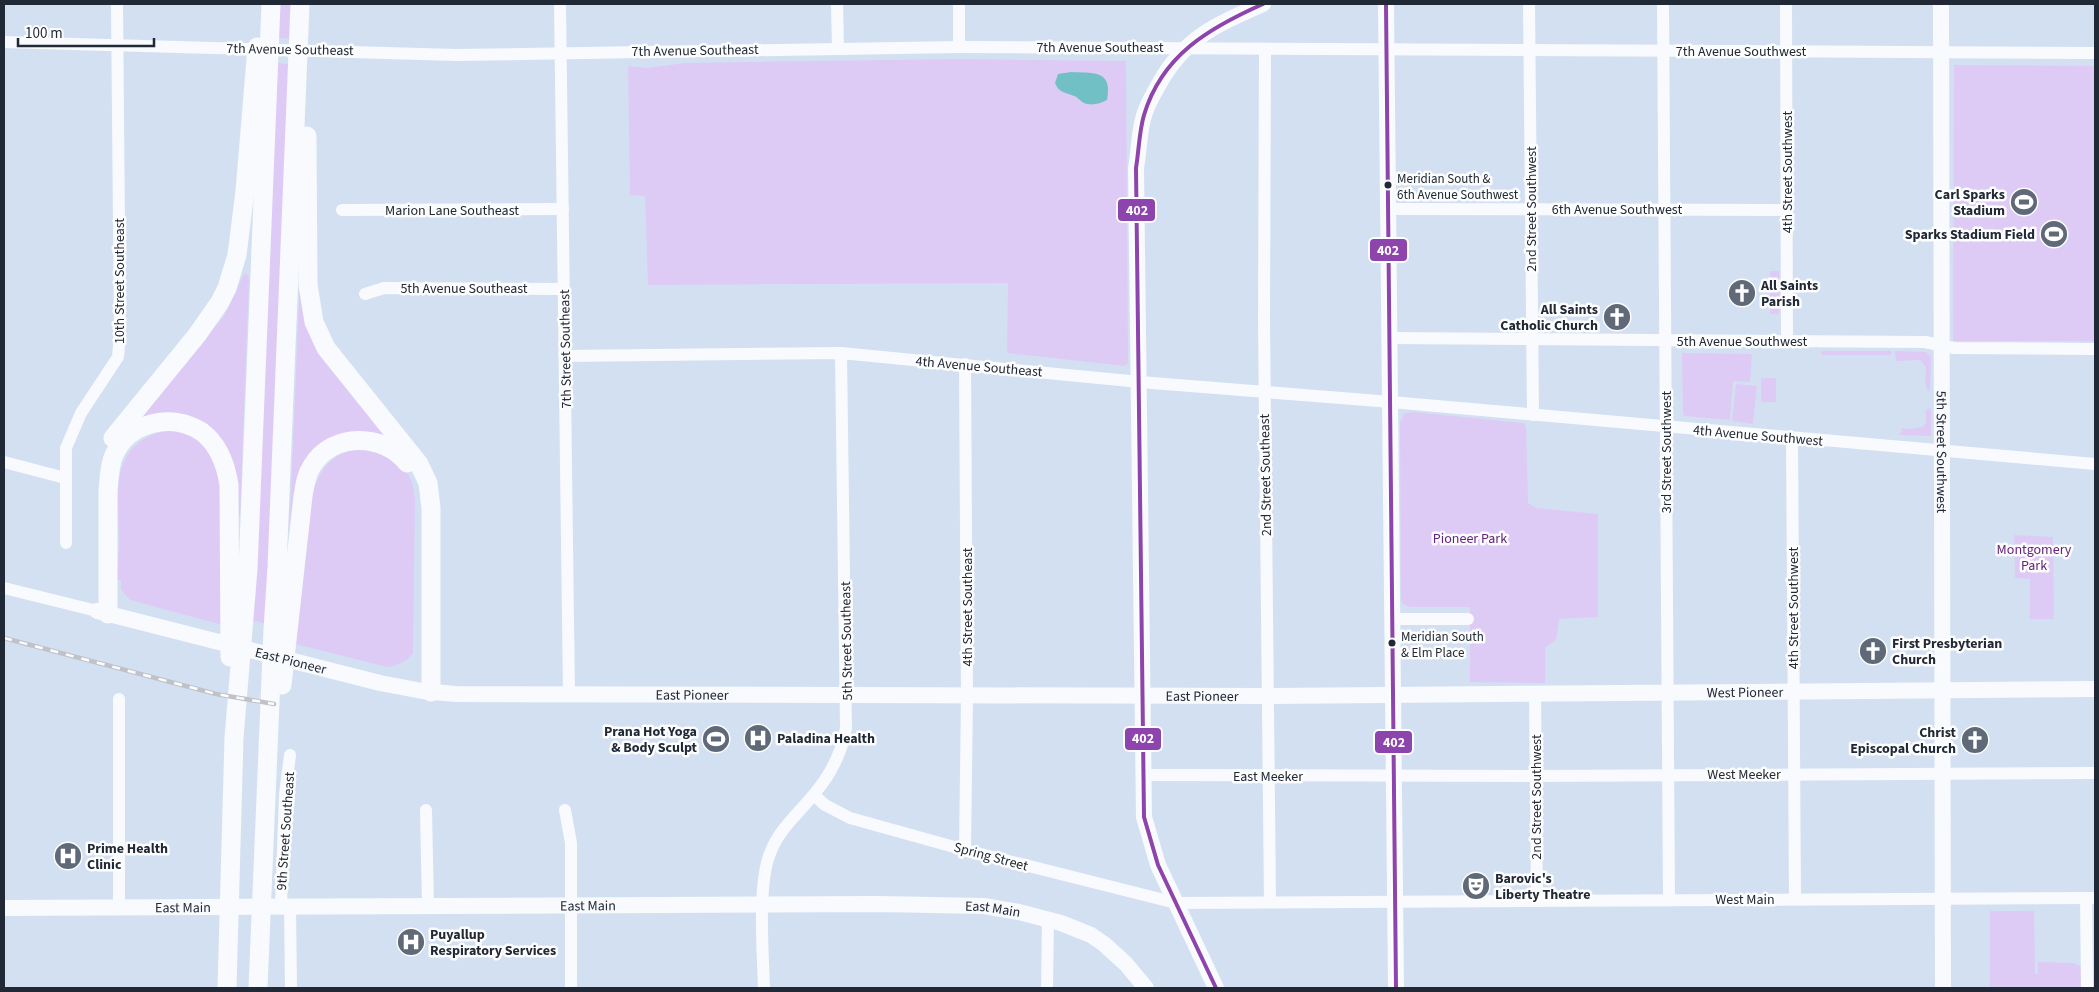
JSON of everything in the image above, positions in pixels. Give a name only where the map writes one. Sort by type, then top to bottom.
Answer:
[{"type":"highway","points":[[102,613],[98,494],[101,460],[120,429],[210,318],[220,302],[233,271],[237,255],[245,192],[261,4]]},
{"type":"highway","points":[[227,988],[237,617],[271,4]]},
{"type":"highway","points":[[280,632],[277,567],[300,4]]},
{"type":"highway","points":[[306,4],[307,268],[311,311],[326,348],[419,464],[428,484],[431,508],[426,692]]},
{"type":"highway","points":[[102,613],[109,474],[114,455],[125,438],[135,429],[148,424],[162,422],[190,426],[202,433],[219,452],[226,466],[237,617]]},
{"type":"highway","points":[[258,988],[264,832],[280,632],[306,479],[312,466],[325,451],[345,442],[367,441],[386,446],[398,454],[409,466],[418,482],[422,497],[426,692]]},
{"type":"main road","points":[[1215,986],[1158,865],[1144,817],[1136,168],[1143,119],[1151,97],[1166,71],[1184,48],[1222,23],[1262,4]]},
{"type":"main road","points":[[1386,4],[1396,988]]},
{"type":"main road","name":"5th Street Southwest","points":[[1941,4],[1943,988]]},
{"type":"main road","name":"East Pioneer","points":[[102,613],[380,683],[426,692],[476,695],[847,696],[1268,696],[1393,694]]},
{"type":"main road","name":"West Pioneer","points":[[1393,694],[2095,689]]},
{"type":"main road","name":"East Main","points":[[4,908],[763,904],[967,905],[1002,909],[1074,927],[1098,939],[1126,964],[1146,988]]},
{"type":"street","name":"10th Street Southeast","points":[[66,543],[66,448],[81,413],[118,357],[120,334],[117,4]]},
{"type":"street","name":"7th Street Southeast","points":[[560,4],[569,695]]},
{"type":"street","points":[[837,4],[838,48]]},
{"type":"street","points":[[959,4],[959,47]]},
{"type":"street","name":"2nd Street Southwest","points":[[1529,4],[1533,415]]},
{"type":"street","name":"3rd Street Southwest","points":[[1663,4],[1669,900]]},
{"type":"street","name":"4th Street Southwest","points":[[1786,4],[1787,341]]},
{"type":"street","name":"7th Avenue Southeast","points":[[4,42],[342,50],[456,55],[959,47],[1386,48]]},
{"type":"street","name":"7th Avenue Southwest","points":[[1386,48],[2095,53]]},
{"type":"street","name":"2nd Street Southeast","points":[[1265,49],[1264,392],[1270,902]]},
{"type":"street","name":"6th Avenue Southwest","points":[[1388,208],[1787,210]]},
{"type":"street","name":"Marion Lane Southeast","points":[[342,210],[563,209]]},
{"type":"street","name":"5th Avenue Southeast","points":[[365,294],[384,288],[564,288]]},
{"type":"street","name":"5th Avenue Southwest","points":[[1389,338],[1925,342],[1943,346],[2095,349]]},
{"type":"street","name":"4th Avenue Southeast","points":[[565,356],[841,353],[1140,382],[1391,402]]},
{"type":"street","name":"5th Street Southeast","points":[[764,988],[764,877],[770,851],[783,830],[814,794],[835,763],[842,746],[847,720],[841,353]]},
{"type":"street","name":"4th Street Southeast","points":[[965,850],[967,696],[966,364]]},
{"type":"street","name":"4th Avenue Southwest","points":[[1391,402],[2095,464]]},
{"type":"street","name":"4th Street Southwest","points":[[1792,438],[1795,899]]},
{"type":"street","points":[[4,462],[65,478]]},
{"type":"street","name":"East Pioneer","points":[[4,588],[102,613]]},
{"type":"street","points":[[1392,619],[1468,620]]},
{"type":"street","name":"2nd Street Southwest","points":[[1535,694],[1537,900]]},
{"type":"street","points":[[118,907],[119,699]]},
{"type":"street","name":"9th Street Southeast","points":[[290,755],[285,794],[286,906],[291,988]]},
{"type":"street","name":"West Meeker","points":[[1393,776],[1942,772],[2095,773]]},
{"type":"street","name":"East Meeker","points":[[1143,775],[1393,776]]},
{"type":"street","name":"Spring Street","points":[[814,794],[825,805],[850,818],[965,850],[1176,903]]},
{"type":"street","points":[[426,810],[428,906]]},
{"type":"street","points":[[565,810],[571,843],[571,988]]},
{"type":"street","points":[[2087,988],[2091,898]]},
{"type":"street","name":"West Main","points":[[1394,901],[2091,898]]},
{"type":"street","points":[[1176,903],[1394,901]]},
{"type":"street","points":[[1047,988],[1048,919]]},
{"type":"green space","points":[[280,4],[293,4],[292,39],[278,38]]},
{"type":"green space","points":[[958,59],[1126,61],[1128,363],[1124,366],[1007,353],[1008,283],[648,285],[645,196],[630,195],[628,66],[647,68],[685,63]]},
{"type":"green space","points":[[278,63],[289,64],[266,624],[252,620]]},
{"type":"green space","name":"Carl Sparks Stadium","points":[[1954,65],[2095,66],[2095,341],[1953,341]]},
{"type":"green space","points":[[1770,271],[1779,271],[1779,314],[1770,314]]},
{"type":"green space","points":[[244,274],[247,274],[249,279],[240,518],[213,429],[134,425],[224,316]]},
{"type":"green space","points":[[300,277],[304,301],[385,436],[356,433],[327,442],[289,540]]},
{"type":"green space","points":[[1822,351],[1891,351],[1891,355],[1822,355]]},
{"type":"green space","points":[[1895,351],[1926,352],[1931,357],[1930,389],[1928,392],[1925,382],[1926,367],[1920,360],[1896,361]]},
{"type":"green space","points":[[1682,353],[1752,354],[1750,382],[1733,381],[1730,420],[1685,416],[1683,414]]},
{"type":"green space","points":[[1761,378],[1776,378],[1776,402],[1761,402]]},
{"type":"green space","points":[[1736,384],[1757,386],[1753,424],[1732,421]]},
{"type":"green space","points":[[1931,408],[1931,436],[1899,435],[1902,431],[1901,428],[1923,427],[1926,422],[1926,410]]},
{"type":"green space","name":"Pioneer Park","points":[[1413,412],[1523,423],[1526,426],[1528,503],[1536,508],[1598,514],[1598,617],[1559,619],[1556,640],[1545,648],[1545,683],[1470,682],[1470,607],[1410,607],[1404,605],[1401,601],[1400,422],[1405,413]]},
{"type":"green space","points":[[164,431],[188,434],[199,440],[209,450],[220,476],[223,625],[130,600],[121,589],[121,581],[117,579],[119,541],[118,490],[120,474],[125,460],[133,448],[146,438]]},
{"type":"green space","points":[[359,448],[386,453],[407,472],[413,485],[415,501],[413,653],[408,659],[390,667],[292,643],[313,491],[320,475],[329,462],[342,454]]},
{"type":"green space","name":"Montgomery Park","points":[[2014,535],[2053,537],[2054,619],[2030,619],[2030,579],[2015,578]]},
{"type":"green space","points":[[1990,911],[2034,911],[2035,974],[2038,974],[2038,962],[2074,963],[2081,967],[2082,988],[1990,988]]},
{"type":"shaded area","points":[[1071,72],[1094,73],[1104,78],[1108,90],[1107,100],[1096,104],[1087,104],[1060,90],[1055,83],[1058,74]]},
{"type":"railway","points":[[4,638],[216,694],[274,704]]},
{"type":"transit line","name":"402","points":[[1216,988],[1158,865],[1144,817],[1136,168],[1144,115],[1152,94],[1175,60],[1206,34],[1263,4]]},
{"type":"transit line","name":"402","points":[[1386,4],[1396,988]]},
{"type":"place","name":"Meridian South & 6th Avenue Southwest","points":[[1388,185]]},
{"type":"place","name":"Carl Sparks Stadium","points":[[2024,202]]},
{"type":"place","name":"Sparks Stadium Field","points":[[2054,234]]},
{"type":"place","name":"All Saints Parish","points":[[1742,293]]},
{"type":"place","name":"All Saints Catholic Church","points":[[1617,317]]},
{"type":"place","name":"Meridian South & Elm Place","points":[[1392,643]]},
{"type":"place","name":"First Presbyterian Church","points":[[1873,651]]},
{"type":"place","name":"Paladina Health","points":[[758,738]]},
{"type":"place","name":"Prana Hot Yoga & Body Sculpt","points":[[716,739]]},
{"type":"place","name":"Christ Episcopal Church","points":[[1975,740]]},
{"type":"place","name":"Prime Health Clinic","points":[[68,856]]},
{"type":"place","name":"Barovic's Liberty Theatre","points":[[1476,886]]},
{"type":"place","name":"Puyallup Respiratory Services","points":[[411,942]]}]
